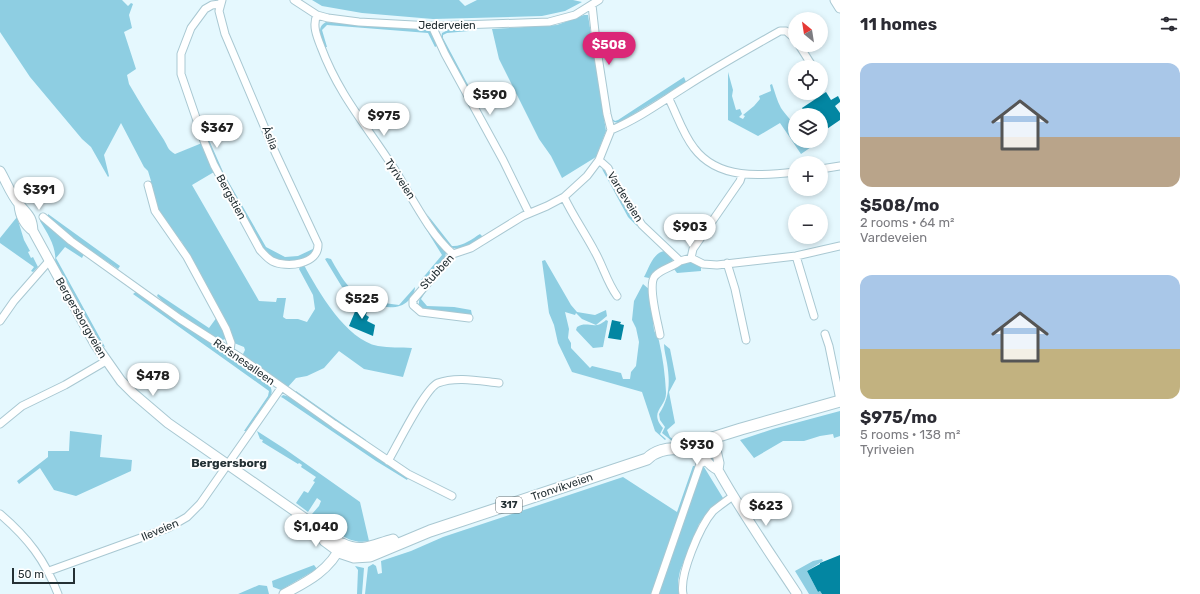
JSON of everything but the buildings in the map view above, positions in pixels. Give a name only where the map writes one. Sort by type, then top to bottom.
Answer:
[{"type":"main road","name":"Tronvikveien","points":[[341,548],[354,557],[365,557],[386,550],[430,531],[647,459],[654,460],[666,457],[673,454],[677,449],[840,400]]},
{"type":"street","name":"Jederveien","points":[[294,0],[317,15],[359,22],[432,26],[549,22],[567,18],[599,0]]},
{"type":"street","points":[[835,0],[840,8]]},
{"type":"street","name":"Åslia","points":[[221,2],[219,12],[225,34],[275,152],[317,240],[317,252]]},
{"type":"street","name":"Bergstien","points":[[221,2],[212,5],[201,14],[192,28],[181,54],[181,74],[183,84],[204,142],[223,183],[260,250],[266,256],[276,262],[292,264],[309,260],[317,252]]},
{"type":"street","points":[[592,5],[594,32],[606,111],[611,130],[599,160]]},
{"type":"street","name":"Tyriveien","points":[[317,15],[314,22],[319,40],[328,65],[340,88],[352,109],[392,166],[432,229],[453,254]]},
{"type":"street","points":[[432,26],[445,54],[503,160],[529,213]]},
{"type":"street","points":[[611,130],[626,124],[669,99],[721,65],[780,31],[786,31],[788,33]]},
{"type":"street","points":[[669,99],[686,135],[698,153],[704,158],[722,168],[742,175],[758,176],[788,173]]},
{"type":"street","name":"Stubben","points":[[469,318],[421,312],[415,308],[412,303],[418,293],[453,254],[476,246],[529,213],[564,197],[586,176],[599,160]]},
{"type":"street","name":"Vardeveien","points":[[599,160],[608,168],[621,194],[642,225],[680,261]]},
{"type":"street","points":[[828,168],[840,166]]},
{"type":"street","name":"Bergersborgveien","points":[[0,171],[19,205],[20,212],[27,226],[33,231],[95,344],[121,381],[151,410],[168,423],[229,464],[313,525],[324,541],[341,548]]},
{"type":"street","points":[[691,258],[693,249],[720,212],[740,181],[742,175]]},
{"type":"street","points":[[148,185],[155,210],[189,262],[224,324],[231,343],[230,351]]},
{"type":"street","points":[[564,197],[570,212],[595,251],[606,279],[617,296]]},
{"type":"street","name":"Refsnesalleen","points":[[43,217],[71,241],[180,319],[230,351],[281,388],[388,461],[413,477],[452,496]]},
{"type":"street","points":[[660,335],[653,296],[653,280],[656,274],[680,261],[691,258],[706,265],[796,256],[840,246]]},
{"type":"street","points":[[796,256],[814,316]]},
{"type":"street","points":[[1,316],[49,261]]},
{"type":"street","points":[[727,263],[735,289],[746,340]]},
{"type":"street","points":[[825,334],[829,346],[840,400]]},
{"type":"street","points":[[0,424],[22,406],[65,385],[106,361]]},
{"type":"street","points":[[388,461],[402,434],[434,385],[459,380],[499,383]]},
{"type":"street","name":"Ileveien","points":[[49,571],[132,542],[179,522],[200,504],[281,388]]},
{"type":"street","points":[[713,438],[720,463],[718,470]]},
{"type":"street","points":[[698,443],[706,461],[718,470],[733,496],[797,594]]},
{"type":"street","points":[[655,594],[700,464],[706,461]]},
{"type":"street","points":[[683,594],[682,578],[702,528],[713,512],[733,496]]},
{"type":"street","points":[[0,514],[34,548],[49,571],[58,594]]},
{"type":"street","points":[[284,594],[330,565],[341,548]]},
{"type":"shaded area","points":[[0,0],[122,0],[128,6],[131,3],[133,4],[129,15],[132,28],[124,32],[136,69],[127,75],[129,84],[171,151],[175,154],[202,143],[214,172],[192,185],[259,301],[276,302],[277,298],[286,298],[283,317],[286,319],[298,319],[307,322],[315,309],[313,295],[299,269],[301,265],[304,265],[334,313],[344,325],[355,334],[366,342],[378,346],[412,348],[403,377],[364,369],[339,351],[324,368],[307,376],[296,378],[287,388],[242,356],[245,350],[244,347],[234,343],[184,249],[182,242],[175,237],[156,208],[149,183],[151,181],[148,171],[144,167],[121,123],[104,155],[108,177],[91,147],[82,139],[30,77],[0,32]]},
{"type":"shaded area","points":[[312,0],[459,0],[465,6],[477,0],[573,0],[582,2],[565,11],[542,16],[433,19],[362,13],[322,6]]},
{"type":"shaded area","points":[[584,15],[588,15],[606,131],[596,157],[562,178],[551,156],[539,139],[499,59],[492,29],[557,25]]},
{"type":"shaded area","points":[[326,22],[428,30],[431,32],[437,46],[435,47],[428,33],[327,25],[322,30],[327,47],[325,47],[320,30]]},
{"type":"shaded area","points":[[467,29],[469,31],[447,33],[443,35],[443,38],[475,98],[473,99],[441,38],[442,33],[448,30]]},
{"type":"shaded area","points":[[728,72],[736,110],[740,109],[742,114],[739,117],[743,119],[745,116],[743,115],[760,99],[759,96],[771,91],[770,85],[772,84],[781,108],[788,117],[788,135],[780,123],[758,136],[728,120]]},
{"type":"shaded area","points":[[684,77],[686,82],[619,123],[614,122],[611,119],[615,121],[618,120]]},
{"type":"shaded area","points":[[205,131],[224,174],[266,247],[285,257],[298,256],[315,248],[308,257],[303,260],[284,262],[272,259],[265,253],[218,169],[203,132]]},
{"type":"shaded area","points":[[797,148],[810,148],[801,154]]},
{"type":"shaded area","points":[[602,169],[606,171],[635,219],[637,226],[628,217]]},
{"type":"shaded area","points":[[426,213],[452,246],[463,244],[480,234],[484,238],[473,245],[461,249],[455,249],[449,246],[440,236]]},
{"type":"shaded area","points":[[48,214],[120,266],[118,269],[66,234],[48,217]]},
{"type":"shaded area","points":[[17,217],[24,240],[30,251],[28,252],[31,258],[33,257],[38,267],[33,272],[31,271],[34,267],[0,243],[0,238]]},
{"type":"shaded area","points":[[41,219],[84,254],[82,258],[65,247],[56,258],[105,347],[94,334],[55,262],[55,252],[49,236],[40,221]]},
{"type":"shaded area","points":[[421,221],[423,221],[446,253],[443,261],[437,269],[425,279],[421,280],[442,255]]},
{"type":"shaded area","points":[[664,251],[672,258],[673,262],[649,278],[644,277],[654,258],[660,252]]},
{"type":"shaded area","points":[[325,259],[331,259],[350,288],[364,298],[399,305],[415,287],[414,293],[408,301],[401,305],[394,307],[385,307],[366,302],[345,287],[342,287]]},
{"type":"shaded area","points":[[545,260],[571,305],[577,312],[595,315],[606,310],[607,316],[596,325],[582,319],[576,313],[575,315],[565,312],[569,329],[568,338],[571,343],[571,348],[590,368],[592,366],[621,373],[623,379],[630,379],[631,372],[636,366],[639,342],[636,328],[632,320],[634,301],[643,284],[650,290],[654,330],[659,341],[665,379],[666,397],[659,409],[657,417],[663,428],[660,434],[666,439],[665,440],[655,431],[642,392],[572,372],[558,343],[554,325],[549,313],[542,261]]},
{"type":"shaded area","points":[[688,261],[701,266],[701,271],[677,273],[674,269],[680,264]]},
{"type":"shaded area","points":[[438,275],[440,276],[430,285],[421,299],[427,306],[454,307],[471,310],[472,315],[423,310],[419,306],[422,293]]},
{"type":"shaded area","points":[[137,291],[261,376],[269,384],[272,392],[271,395],[246,431],[244,431],[268,396],[269,391],[133,294]]},
{"type":"shaded area","points":[[158,294],[209,328],[217,317],[228,338],[220,341],[165,304],[157,296]]},
{"type":"shaded area","points":[[606,320],[608,321],[603,347],[593,348],[576,330],[577,327],[584,324],[598,325]]},
{"type":"shaded area","points":[[664,344],[670,349],[676,379],[669,392],[675,423],[667,430],[670,437],[674,440],[672,441],[662,433],[665,427],[660,420],[659,414],[665,402],[669,383]]},
{"type":"shaded area","points":[[296,391],[366,440],[364,441],[295,393]]},
{"type":"shaded area","points":[[283,395],[290,397],[408,478],[407,480],[281,397]]},
{"type":"shaded area","points":[[840,411],[840,436],[834,438],[833,434],[804,441],[783,441],[754,458],[740,440],[773,429]]},
{"type":"shaded area","points":[[70,431],[102,435],[100,457],[132,460],[131,471],[76,496],[54,490],[40,468],[19,484],[17,481],[48,457],[48,451],[69,451]]},
{"type":"shaded area","points":[[257,431],[360,502],[369,541],[361,542],[347,538],[314,516],[312,514],[319,506],[321,501],[317,498],[308,512],[296,503],[304,491],[308,493],[315,482],[313,481],[316,477],[301,467],[302,465],[299,463],[298,464],[262,442],[263,440],[260,439]]},
{"type":"shaded area","points":[[693,466],[696,466],[652,594],[365,594],[368,567],[373,564],[376,566],[378,574],[382,573],[381,561],[411,551],[443,537],[623,477],[677,512]]},
{"type":"shaded area","points":[[702,467],[704,467],[723,498],[708,512],[699,524],[680,571],[678,581],[679,594],[657,594]]},
{"type":"shaded area","points":[[822,559],[823,561],[807,571],[818,592],[820,591],[822,594],[809,594],[795,571],[813,561]]},
{"type":"shaded area","points":[[314,565],[317,569],[281,590],[273,587],[272,581]]},
{"type":"shaded area","points":[[355,566],[364,568],[362,594],[357,594],[358,570]]},
{"type":"shaded area","points":[[259,585],[267,586],[269,594],[238,594]]},
{"type":"district","name":"Bergersborg","points":[[229,463]]}]
